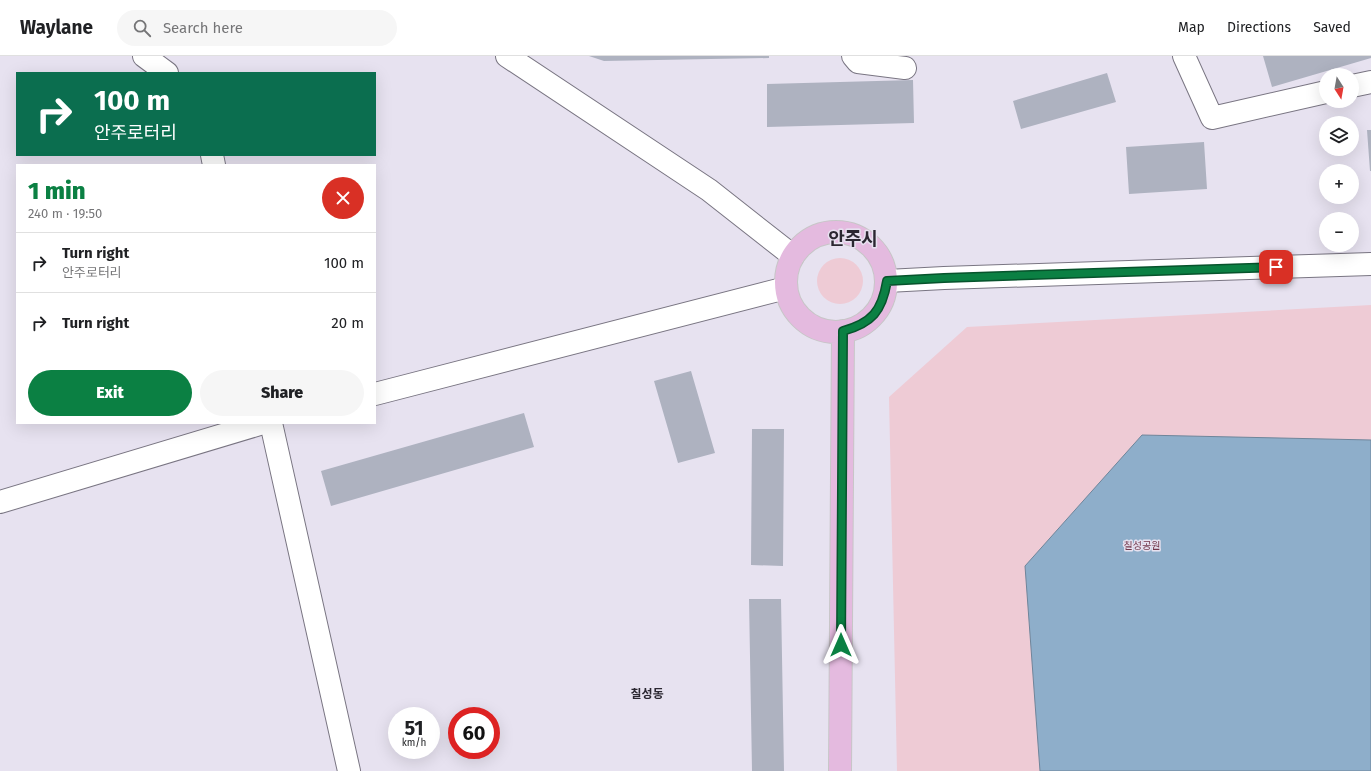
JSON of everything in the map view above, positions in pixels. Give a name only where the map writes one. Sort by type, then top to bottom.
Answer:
[{"type":"main road","points":[[834,232],[849,234],[862,240],[875,251],[884,265],[887,281],[884,296],[879,308],[869,319],[857,327],[843,331],[826,331],[812,326],[800,316],[791,303],[786,288],[787,271],[793,256],[804,243],[819,235],[834,232]]},
{"type":"main road","points":[[840,771],[843,331]]},
{"type":"street","points":[[144,56],[166,72]]},
{"type":"street","points":[[507,56],[709,190],[793,256]]},
{"type":"street","points":[[853,56],[858,62],[905,68]]},
{"type":"street","points":[[1184,56],[1212,118],[1319,94]]},
{"type":"street","points":[[1359,85],[1371,82]]},
{"type":"street","points":[[887,281],[952,277],[1371,264]]},
{"type":"street","points":[[376,394],[786,288]]},
{"type":"street","points":[[0,502],[260,424]]},
{"type":"street","points":[[271,424],[349,771]]},
{"type":"green space","points":[[836,258],[844,258],[853,262],[859,268],[863,281],[859,294],[853,300],[844,304],[836,304],[827,300],[821,294],[817,285],[817,277],[821,268],[827,262]]},
{"type":"green space","name":"칠성공원","points":[[1371,305],[1371,771],[897,771],[889,397],[967,327]]},
{"type":"water","points":[[1142,435],[1371,440],[1371,771],[1040,771],[1025,566]]},
{"type":"building","points":[[589,56],[769,56],[769,58],[604,61]]},
{"type":"building","points":[[1263,56],[1371,56],[1371,58],[1337,68],[1319,68],[1319,73],[1272,87]]},
{"type":"building","points":[[1107,73],[1116,102],[1021,129],[1013,101]]},
{"type":"building","points":[[913,80],[914,123],[767,127],[767,84]]},
{"type":"building","points":[[1367,130],[1371,130],[1371,171],[1370,171]]},
{"type":"building","points":[[1204,142],[1207,189],[1129,194],[1126,147]]},
{"type":"building","points":[[691,371],[715,453],[678,463],[654,381]]},
{"type":"building","points":[[524,413],[534,447],[331,506],[321,471]]},
{"type":"building","points":[[752,429],[784,429],[783,566],[751,565]]},
{"type":"building","points":[[749,599],[781,599],[784,771],[752,771]]},
{"type":"district","name":"안주시","points":[[853,239]]},
{"type":"district","name":"칠성동","points":[[647,694]]},
{"type":"route","points":[[841,645],[843,331],[857,327],[869,319],[879,308],[884,296],[887,281],[1276,267]]}]
